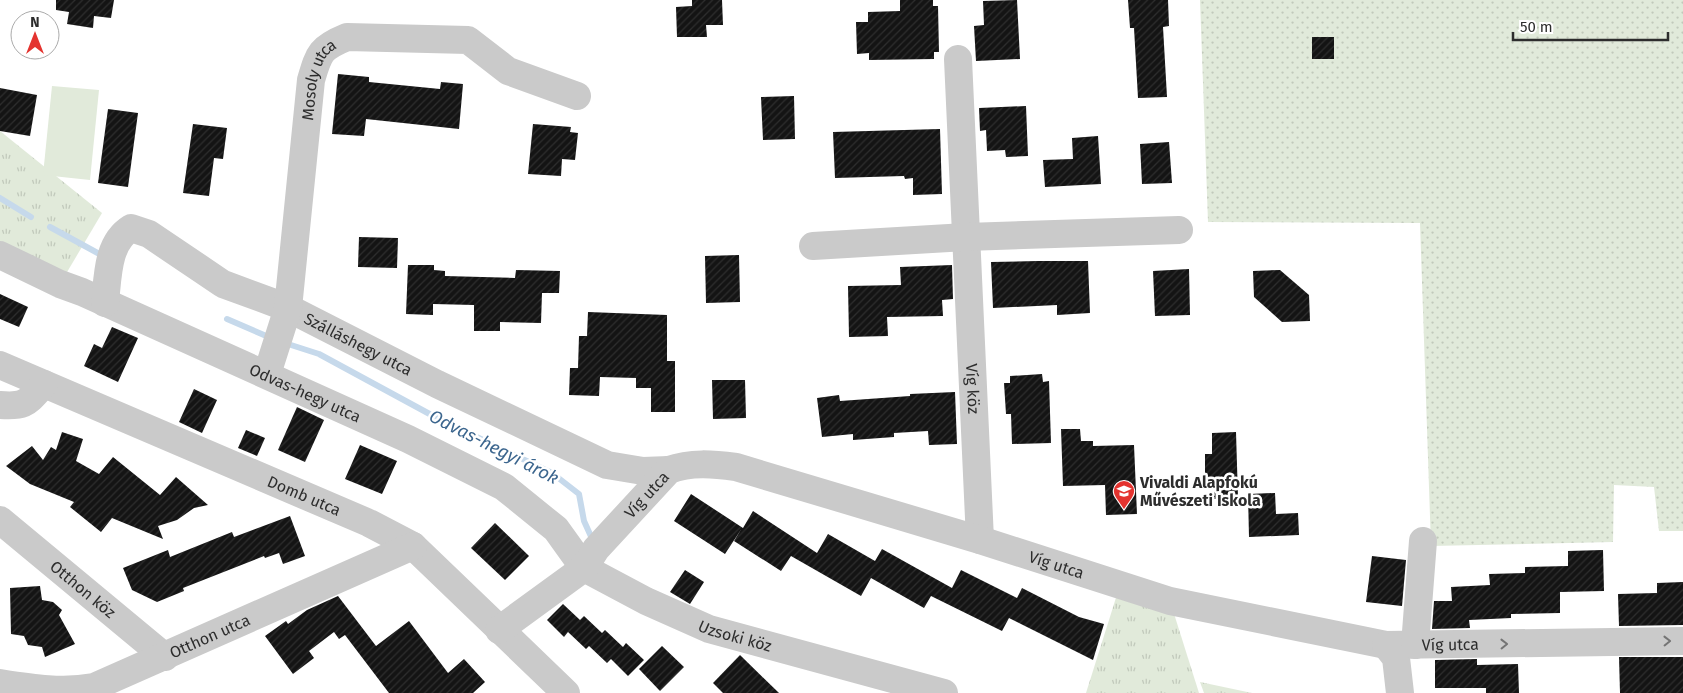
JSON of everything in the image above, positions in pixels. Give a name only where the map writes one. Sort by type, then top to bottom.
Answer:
[{"type":"street","name":"Mosoly utca","points":[[266,374],[288,308],[311,80],[318,57],[328,44],[347,37],[468,40],[508,71],[576,96]]},
{"type":"street","name":"Víg köz","points":[[958,59],[980,540]]},
{"type":"street","name":"Szálláshegy utca","points":[[105,303],[110,259],[121,234],[132,228],[149,234],[222,284],[288,308],[437,384],[607,465],[643,471],[669,470]]},
{"type":"street","points":[[813,246],[966,237],[1179,230]]},
{"type":"street","name":"Odvas-hegy utca","points":[[0,255],[408,439],[504,488],[556,529],[584,568]]},
{"type":"street","name":"Domb utca","points":[[0,365],[369,523],[413,546],[566,693]]},
{"type":"street","points":[[0,405],[20,406],[33,399],[44,384]]},
{"type":"street","name":"Víg utca","points":[[499,630],[584,568],[596,549],[669,470],[682,465],[708,464],[736,467],[980,540],[1170,601],[1386,645],[1683,641]]},
{"type":"street","name":"Otthon köz","points":[[0,520],[165,657]]},
{"type":"street","points":[[1415,645],[1422,541]]},
{"type":"street","name":"Otthon utca","points":[[0,683],[54,692],[78,692],[94,687],[413,546]]},
{"type":"street","name":"Uzsoki köz","points":[[584,568],[646,601],[709,629],[944,693]]},
{"type":"street","points":[[1386,645],[1396,658],[1400,693]]},
{"type":"green space","points":[[1200,0],[1683,0],[1683,531],[1659,531],[1654,487],[1614,485],[1613,542],[1431,546],[1420,223],[1208,222]]},
{"type":"green space","points":[[52,86],[99,90],[90,180],[43,175]]},
{"type":"green space","points":[[0,131],[102,213],[60,284],[0,255]]},
{"type":"green space","points":[[1120,585],[1170,601],[1199,693],[1086,693]]},
{"type":"green space","points":[[1200,682],[1252,693],[1204,693]]},
{"type":"building","points":[[56,0],[114,0],[111,18],[94,16],[93,28],[67,24],[69,12],[56,10]]},
{"type":"building","points":[[692,0],[722,0],[723,25],[706,25],[707,37],[677,37],[676,7],[692,6]]},
{"type":"building","points":[[900,0],[933,0],[933,6],[938,6],[939,52],[934,52],[934,59],[869,60],[869,53],[857,54],[856,22],[868,22],[868,12],[900,11]]},
{"type":"building","points":[[1017,0],[1020,59],[976,61],[974,26],[984,25],[983,1]]},
{"type":"building","points":[[1128,0],[1168,0],[1169,26],[1163,27],[1167,97],[1138,98],[1134,28],[1130,28]]},
{"type":"building","points":[[1312,37],[1334,37],[1334,59],[1312,59]]},
{"type":"building","points":[[338,74],[369,77],[369,82],[440,89],[441,82],[463,84],[459,129],[366,119],[364,136],[332,134]]},
{"type":"building","points":[[0,88],[37,95],[30,136],[0,131]]},
{"type":"building","points":[[794,96],[795,139],[763,140],[761,97]]},
{"type":"building","points":[[1026,106],[1028,156],[1006,157],[1005,150],[987,151],[986,130],[980,131],[979,108]]},
{"type":"building","points":[[108,109],[138,113],[128,187],[98,183]]},
{"type":"building","points":[[193,124],[227,128],[223,159],[214,158],[209,196],[183,193]]},
{"type":"building","points":[[533,124],[571,127],[570,132],[578,133],[575,160],[562,159],[561,176],[528,174]]},
{"type":"building","points":[[940,129],[942,194],[913,195],[913,178],[905,179],[904,176],[835,178],[833,132]]},
{"type":"building","points":[[1098,136],[1101,184],[1045,187],[1043,160],[1073,159],[1072,138]]},
{"type":"building","points":[[1169,142],[1172,183],[1142,184],[1140,144]]},
{"type":"building","points":[[359,237],[398,238],[397,268],[358,267]]},
{"type":"building","points":[[739,255],[740,302],[706,303],[705,256]]},
{"type":"building","points":[[1088,261],[1090,313],[1057,315],[1057,305],[993,308],[991,262]]},
{"type":"building","points":[[408,265],[434,265],[434,270],[445,271],[445,276],[515,278],[516,270],[560,271],[559,293],[542,293],[541,323],[500,322],[500,331],[474,331],[474,305],[433,304],[433,315],[406,314]]},
{"type":"building","points":[[952,265],[953,299],[942,300],[943,316],[887,317],[888,336],[849,337],[848,286],[901,285],[900,267]]},
{"type":"building","points":[[1189,269],[1190,315],[1155,316],[1153,271]]},
{"type":"building","points":[[1280,270],[1309,295],[1310,321],[1282,322],[1254,297],[1253,271]]},
{"type":"building","points":[[0,294],[28,307],[19,327],[0,319]]},
{"type":"building","points":[[588,312],[667,315],[667,361],[675,361],[675,412],[651,412],[651,388],[636,388],[636,378],[600,377],[599,396],[569,395],[570,368],[578,368],[579,336],[587,336]]},
{"type":"building","points":[[112,327],[138,338],[118,382],[84,366],[94,344],[102,348]]},
{"type":"building","points":[[1042,374],[1043,382],[1049,381],[1051,443],[1012,444],[1011,414],[1006,414],[1004,383],[1010,383],[1010,376]]},
{"type":"building","points":[[712,380],[745,380],[746,418],[713,419]]},
{"type":"building","points":[[194,389],[217,400],[202,433],[179,422]]},
{"type":"building","points":[[955,392],[957,444],[929,445],[928,431],[894,433],[894,437],[853,440],[853,434],[822,437],[817,398],[839,395],[840,401],[910,396],[910,394]]},
{"type":"building","points":[[297,407],[324,420],[305,462],[278,450]]},
{"type":"building","points":[[1061,429],[1080,429],[1081,441],[1093,441],[1093,446],[1134,445],[1137,514],[1106,515],[1105,485],[1063,486]]},
{"type":"building","points":[[246,430],[265,438],[257,456],[238,448]]},
{"type":"building","points":[[62,432],[83,439],[76,461],[99,474],[113,457],[160,495],[176,477],[208,505],[194,508],[177,520],[158,526],[163,539],[112,518],[101,532],[70,507],[74,502],[30,484],[6,466],[32,446],[43,460],[51,447],[56,450]]},
{"type":"building","points":[[1236,432],[1238,498],[1214,499],[1214,479],[1205,479],[1205,454],[1212,454],[1212,433]]},
{"type":"building","points":[[360,445],[397,461],[382,494],[345,479]]},
{"type":"building","points":[[1275,493],[1276,514],[1298,513],[1299,535],[1249,537],[1248,494]]},
{"type":"building","points":[[691,494],[743,528],[753,511],[817,553],[828,534],[875,561],[882,549],[952,588],[961,570],[1017,598],[1022,588],[1079,617],[1104,624],[1093,660],[1009,618],[1002,631],[931,596],[924,608],[871,578],[861,596],[791,556],[781,571],[734,541],[742,528],[725,554],[674,521]]},
{"type":"building","points":[[290,516],[305,556],[283,564],[279,553],[265,558],[264,556],[183,588],[184,591],[157,602],[132,590],[123,568],[168,550],[170,557],[232,532],[234,537]]},
{"type":"building","points":[[495,523],[529,556],[505,580],[471,548]]},
{"type":"building","points":[[1603,550],[1604,591],[1560,592],[1560,613],[1511,614],[1511,618],[1469,620],[1470,628],[1432,629],[1434,601],[1452,601],[1451,587],[1490,585],[1489,574],[1525,573],[1525,567],[1568,566],[1568,551]]},
{"type":"building","points":[[1372,556],[1406,560],[1402,606],[1366,602]]},
{"type":"building","points":[[685,570],[704,582],[690,604],[670,592]]},
{"type":"building","points":[[1683,582],[1683,625],[1619,626],[1618,594],[1657,593],[1657,583]]},
{"type":"building","points":[[40,586],[42,600],[53,602],[62,610],[59,615],[75,644],[45,657],[42,647],[28,645],[24,636],[11,634],[10,588]]},
{"type":"building","points":[[338,596],[376,646],[409,621],[448,673],[464,659],[485,682],[473,693],[389,693],[345,635],[339,639],[334,632],[309,651],[314,658],[293,674],[265,636],[286,621],[288,624],[307,610]]},
{"type":"building","points":[[563,604],[580,620],[584,616],[602,633],[605,630],[623,647],[626,643],[644,660],[628,676],[611,659],[607,663],[589,646],[586,649],[568,632],[564,637],[547,620]]},
{"type":"building","points":[[662,646],[684,667],[660,691],[639,669]]},
{"type":"building","points":[[740,655],[779,693],[723,693],[713,683]]},
{"type":"building","points":[[1619,657],[1683,657],[1683,693],[1620,693]]},
{"type":"building","points":[[1477,659],[1477,665],[1518,664],[1519,693],[1486,693],[1486,688],[1435,688],[1435,660]]},
{"type":"waterway","name":"Odvas-hegyi árok","points":[[0,198],[31,217]]},
{"type":"waterway","name":"Odvas-hegyi árok","points":[[50,227],[103,256]]},
{"type":"waterway","name":"Odvas-hegyi árok","points":[[227,319],[271,338]]},
{"type":"waterway","name":"Odvas-hegyi árok","points":[[291,345],[319,354],[437,418],[552,473],[579,494],[584,521],[594,543]]},
{"type":"place","name":"Vivaldi Alapfokú Művészeti Iskola","points":[[1124,510]]}]
